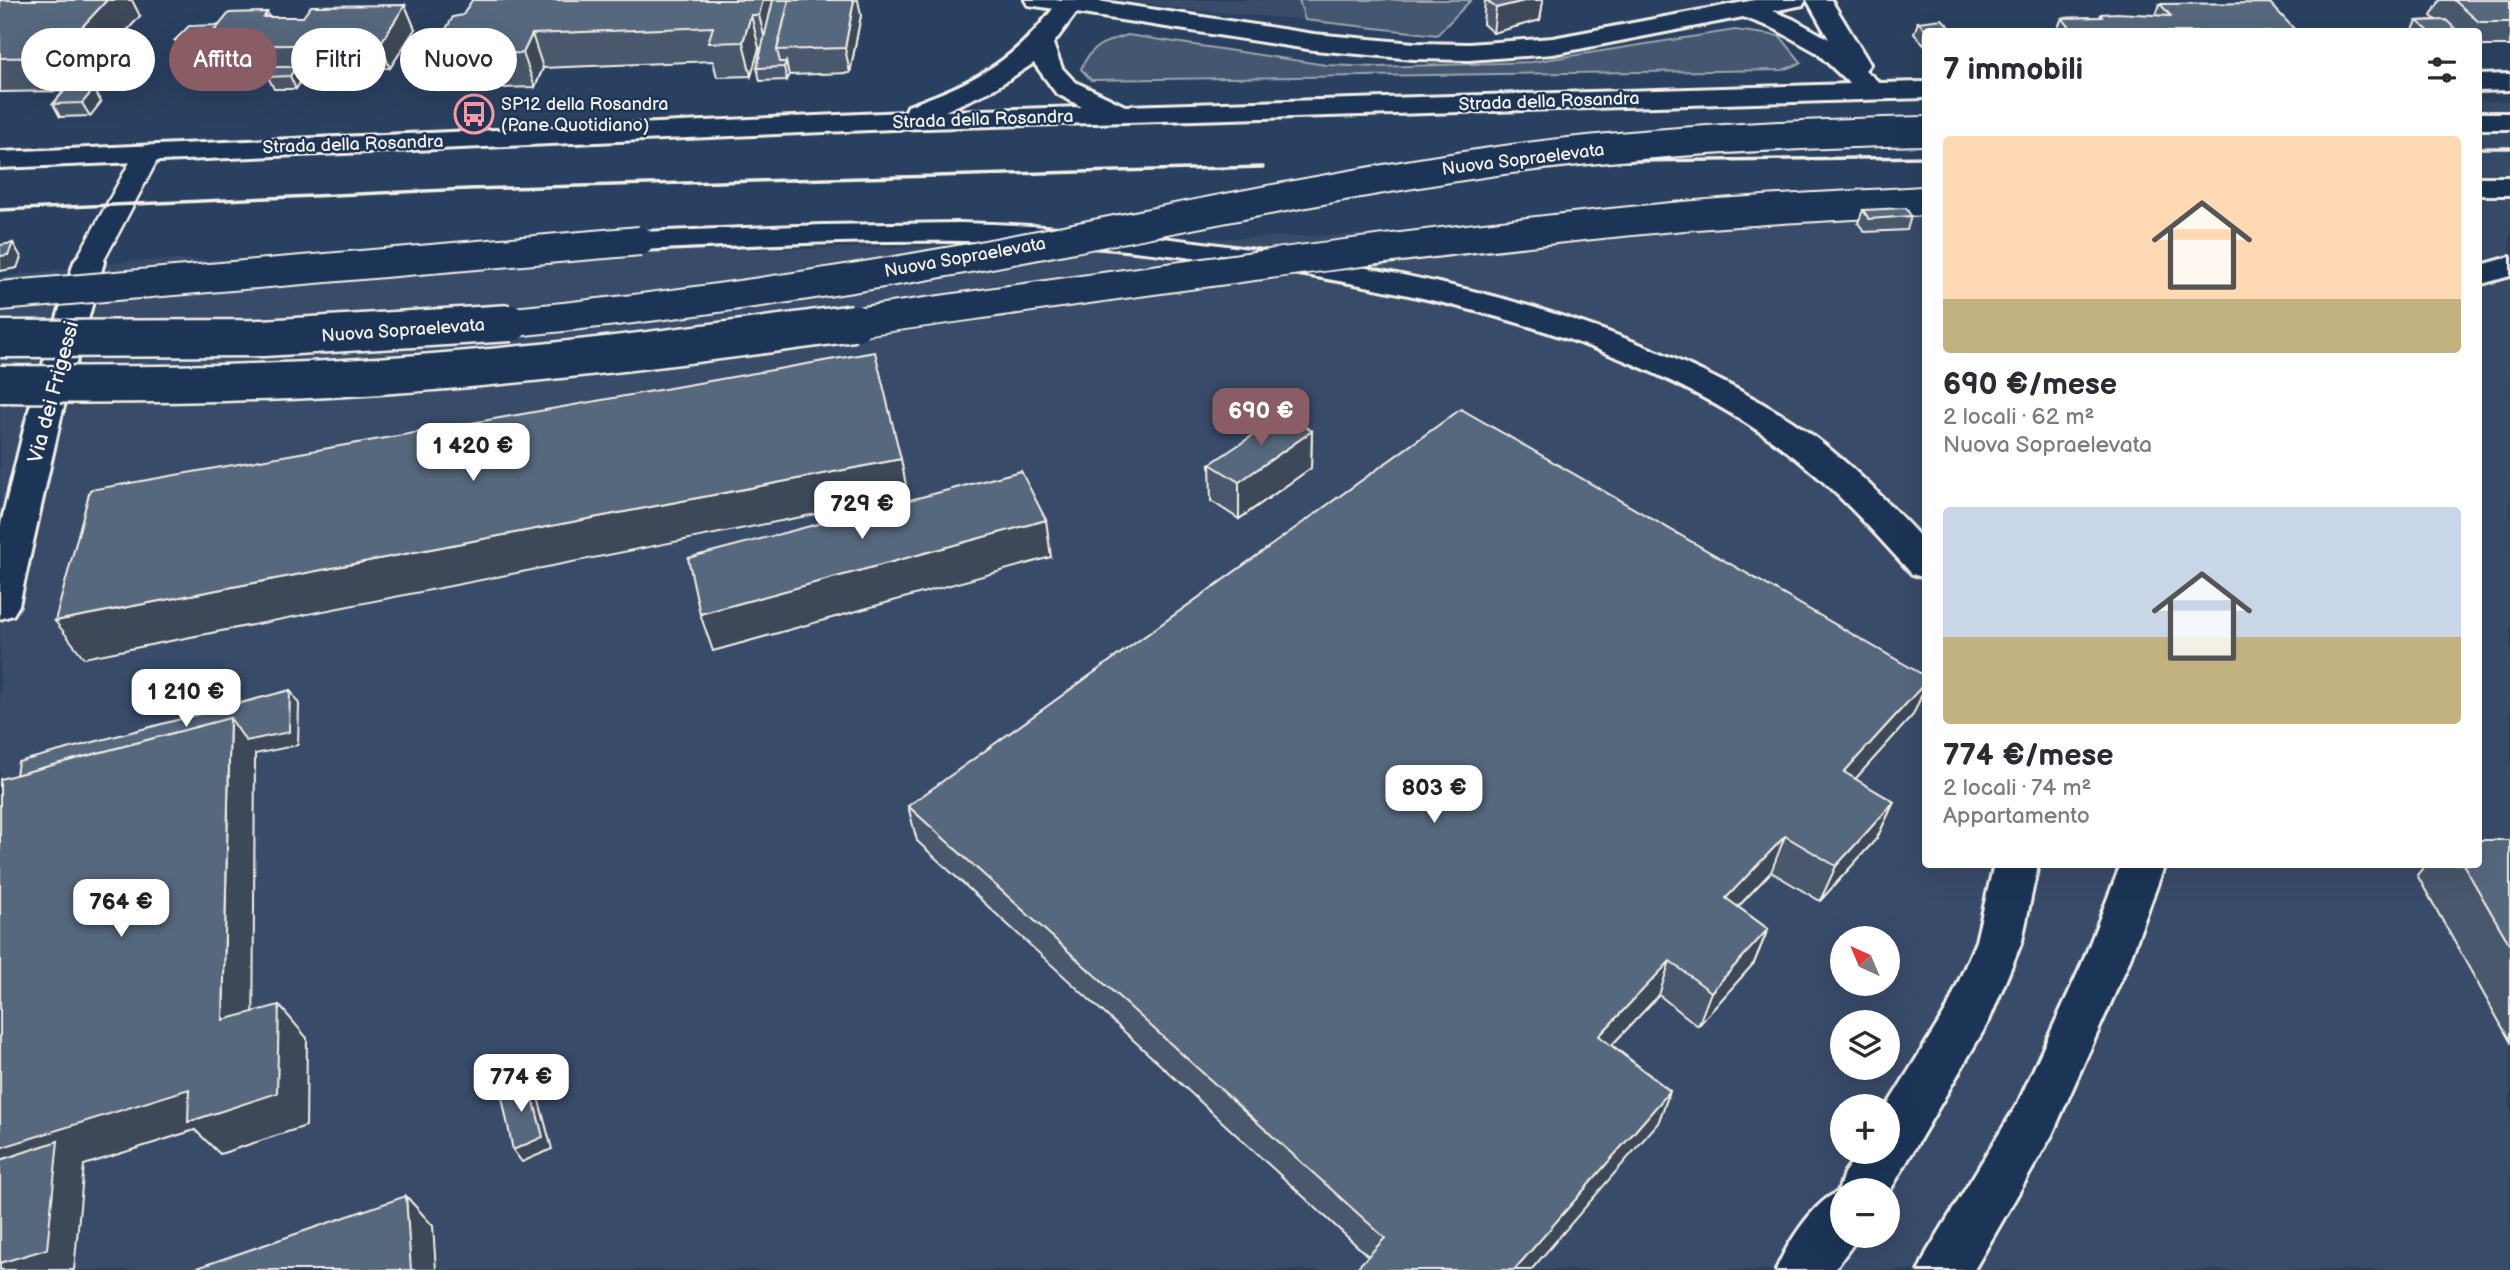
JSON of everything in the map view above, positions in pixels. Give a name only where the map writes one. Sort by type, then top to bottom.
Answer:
[{"type":"main road","points":[[1037,0],[1314,42],[1413,51],[1469,52],[1553,46],[1794,0]]},
{"type":"main road","points":[[1819,0],[1872,90]]},
{"type":"main road","points":[[893,121],[963,93],[1016,62],[1040,43],[1069,5]]},
{"type":"main road","points":[[1746,10],[1784,24],[1825,47],[1872,90]]},
{"type":"main road","points":[[1040,43],[1050,72],[1062,87],[1083,99],[1130,114]]},
{"type":"main road","points":[[2482,83],[2510,82]]},
{"type":"main road","name":"Strada della Rosandra","points":[[0,159],[893,121],[1922,90]]},
{"type":"main road","points":[[2482,121],[2510,121]]},
{"type":"main road","name":"Nuova Sopraelevata","points":[[0,340],[168,340],[486,326],[664,305],[911,268],[1451,167],[1624,146],[1737,138],[1922,131]]},
{"type":"main road","points":[[2482,186],[2510,186]]},
{"type":"main road","name":"Nuova Sopraelevata","points":[[0,384],[139,385],[330,379],[489,366],[909,316],[1291,261],[1509,234],[1675,217],[1922,201]]},
{"type":"main road","points":[[0,296],[640,241],[891,231],[1023,234],[1138,244],[1311,266],[1449,292],[1545,319],[1617,345],[1685,374],[1738,403],[1794,439],[1853,484],[1922,561]]},
{"type":"main road","name":"Via dei Frigessi","points":[[0,605],[44,417],[89,262]]},
{"type":"main road","points":[[2482,275],[2510,266]]},
{"type":"main road","points":[[1900,1131],[1966,1021],[1999,941],[2015,868]]},
{"type":"main road","points":[[1945,1270],[2035,1119],[2105,964],[2141,868]]},
{"type":"main road","points":[[1802,1270],[1830,1232]]},
{"type":"lane","points":[[89,262],[148,153]]},
{"type":"shaded area","points":[[1128,0],[1299,0],[1305,20],[1184,9]]},
{"type":"shaded area","points":[[1299,0],[1471,0],[1437,35],[1305,20]]},
{"type":"shaded area","points":[[1735,30],[1780,36],[1802,63],[1783,70],[1091,80],[1081,69],[1089,55],[1099,46],[1128,35],[1326,65],[1378,67],[1532,62]]},
{"type":"shaded area","points":[[2482,101],[2510,101],[2510,1270],[0,1270],[0,277],[130,261],[943,246],[1341,235],[1922,213],[1922,868],[2482,868]]},
{"type":"building","points":[[0,0],[107,0],[81,28],[21,28],[21,58],[0,58]]},
{"type":"building","points":[[472,0],[763,0],[759,15],[751,15],[743,42],[708,43],[713,27],[532,34],[523,53],[517,53],[517,28],[447,28],[453,17],[463,15]]},
{"type":"building","points":[[773,0],[789,0],[777,50],[780,62],[786,62],[784,67],[757,68]]},
{"type":"building","points":[[789,0],[854,0],[845,48],[777,50]]},
{"type":"building","points":[[1486,0],[1528,0],[1496,8]]},
{"type":"building","points":[[2454,0],[2510,0],[2510,22],[2479,22]]},
{"type":"building","points":[[2270,3],[2293,28],[2071,28],[2062,18],[2102,17],[2101,14],[2117,13],[2171,16],[2160,4]]},
{"type":"building","points":[[405,5],[386,35],[386,28],[291,28],[291,45],[277,45],[277,28],[217,28],[229,13],[267,12],[264,17],[303,17],[311,6]]},
{"type":"building","points":[[1942,19],[1951,28],[1924,28],[1918,22]]},
{"type":"building","points":[[2446,20],[2455,28],[2425,28],[2417,21]]},
{"type":"building","points":[[219,25],[216,28],[187,28]]},
{"type":"building","points":[[277,67],[291,67],[290,76],[277,77]]},
{"type":"building","points":[[64,91],[92,91],[82,103],[53,104]]},
{"type":"building","points":[[1906,208],[1911,216],[1869,219],[1863,210]]},
{"type":"building","points":[[13,243],[8,255],[0,256],[0,245]]},
{"type":"building","points":[[875,352],[901,459],[55,621],[90,490]]},
{"type":"building","points":[[1461,409],[1922,674],[1922,686],[1844,772],[1894,802],[1836,866],[1785,836],[1726,898],[1768,929],[1711,992],[1670,961],[1599,1036],[1670,1091],[1514,1270],[1355,1270],[1385,1238],[908,806]]},
{"type":"building","points":[[1285,414],[1312,431],[1239,482],[1210,464]]},
{"type":"building","points":[[1021,471],[1046,520],[700,614],[688,558]]},
{"type":"building","points":[[290,690],[289,732],[246,741],[230,718],[16,775],[18,762]]},
{"type":"building","points":[[230,718],[223,1020],[279,1005],[277,1093],[188,1122],[189,1089],[0,1148],[0,779]]},
{"type":"building","points":[[2482,840],[2510,840],[2510,945],[2465,868],[2482,868]]},
{"type":"building","points":[[528,1078],[543,1137],[513,1150],[500,1088]]},
{"type":"building","points":[[58,1141],[47,1249],[0,1263],[0,1160]]},
{"type":"building","points":[[406,1196],[411,1270],[191,1270]]},
{"type":"railway","points":[[2482,148],[2510,148]]},
{"type":"railway","points":[[1564,162],[1922,157]]},
{"type":"railway","points":[[0,210],[469,189],[1263,167]]},
{"type":"place","name":"SP12 della Rosandra (Pane Quotidiano)","points":[[474,114]]}]
